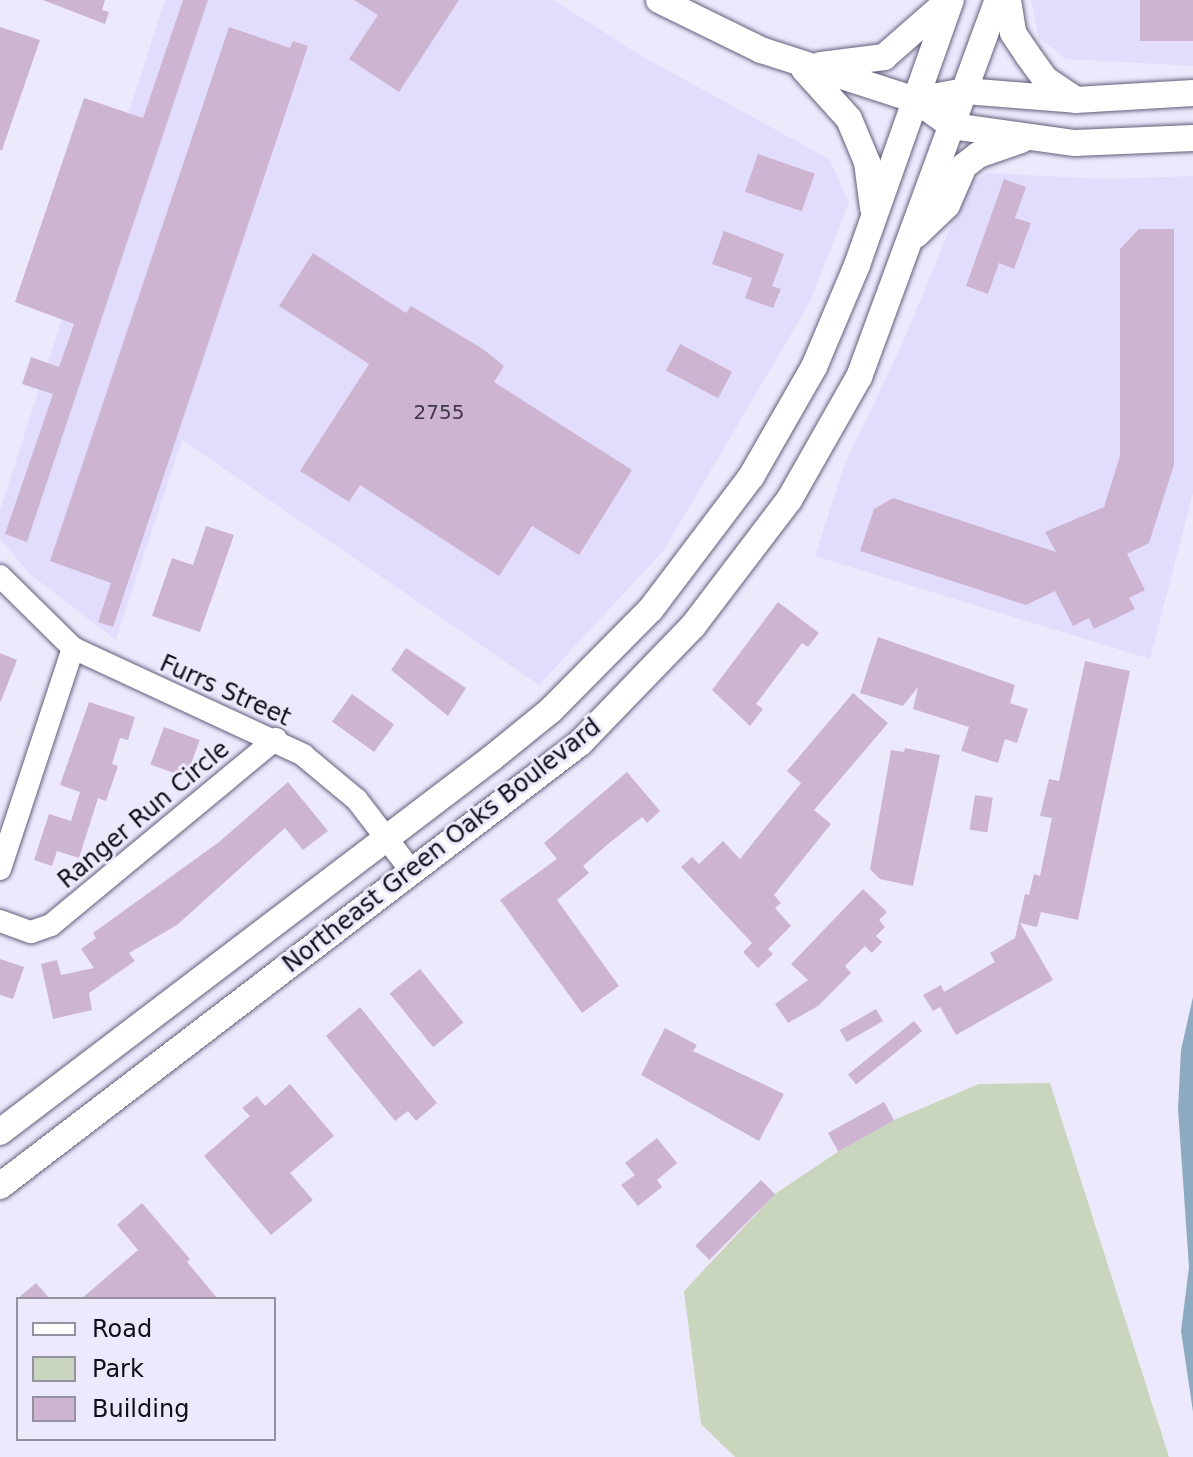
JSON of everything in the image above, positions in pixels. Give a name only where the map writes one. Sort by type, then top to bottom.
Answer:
[{"type":"main road","points":[[659,0],[802,66],[916,100],[952,126],[1094,144],[1193,138]]},
{"type":"main road","points":[[802,66],[852,65],[884,57],[950,0]]},
{"type":"main road","name":"Northeast Green Oaks Boulevard","points":[[0,1132],[551,710],[651,609],[734,502],[814,367],[873,220],[950,0]]},
{"type":"main road","name":"Northeast Green Oaks Boulevard","points":[[0,1186],[592,734],[674,649],[769,529],[859,377],[998,0]]},
{"type":"main road","points":[[1008,0],[1013,33],[1027,54],[1045,79],[1076,100]]},
{"type":"main road","points":[[802,66],[849,119],[867,162],[873,220]]},
{"type":"main road","points":[[916,100],[965,91],[1076,100],[1193,93]]},
{"type":"main road","points":[[911,241],[947,205],[964,166],[1003,144],[1031,138]]},
{"type":"main road","points":[[734,502],[769,529]]},
{"type":"street","name":"Furrs Street","points":[[0,576],[73,648],[276,739],[357,800],[413,873]]},
{"type":"street","points":[[0,869],[73,648]]},
{"type":"street","name":"Ranger Run Circle","points":[[0,921],[31,932],[43,929],[276,739]]},
{"type":"shaded area","points":[[165,0],[554,0],[638,54],[829,159],[849,202],[810,302],[664,550],[539,685],[182,440],[116,640],[30,574],[0,539],[0,510]]},
{"type":"shaded area","points":[[1031,0],[1193,0],[1193,66],[1066,59],[1039,38]]},
{"type":"shaded area","points":[[988,173],[1104,179],[1193,176],[1193,493],[1150,659],[815,556],[844,466],[903,342],[968,184]]},
{"type":"green space","points":[[1050,1083],[1169,1457],[735,1457],[701,1424],[684,1291],[775,1194],[839,1151],[894,1120],[979,1084]]},
{"type":"water","points":[[1193,997],[1193,1412],[1181,1331],[1189,1267],[1178,1109],[1181,1050]]},
{"type":"building","points":[[43,0],[105,0],[102,10],[109,12],[105,24]]},
{"type":"building","points":[[183,0],[208,0],[27,542],[5,534],[53,394],[22,384],[31,357],[59,367],[74,324],[15,302],[84,98],[143,118]]},
{"type":"building","points":[[354,0],[459,0],[399,92],[349,59],[378,15]]},
{"type":"building","points":[[1140,0],[1193,0],[1193,41],[1140,41]]},
{"type":"building","points":[[0,27],[40,40],[2,150],[0,150]]},
{"type":"building","points":[[229,27],[290,48],[293,41],[308,46],[113,627],[98,622],[111,583],[50,561]]},
{"type":"building","points":[[758,154],[815,174],[802,211],[745,192]]},
{"type":"building","points":[[1004,179],[1026,187],[1015,218],[1031,223],[1014,269],[999,263],[988,294],[966,286]]},
{"type":"building","points":[[1139,229],[1174,229],[1174,465],[1149,543],[1127,554],[1145,590],[1129,598],[1135,609],[1094,629],[1089,618],[1073,626],[1055,591],[1026,605],[860,551],[874,509],[893,498],[1056,552],[1045,532],[1104,507],[1120,456],[1120,249]]},
{"type":"building","points":[[724,231],[784,254],[772,286],[781,289],[773,308],[745,298],[752,278],[712,264]]},
{"type":"building","points":[[313,253],[406,313],[411,306],[483,349],[504,366],[494,382],[632,470],[579,555],[532,526],[499,576],[360,485],[349,502],[300,471],[369,364],[279,306]]},
{"type":"building","points":[[680,344],[732,372],[718,398],[666,370]]},
{"type":"building","points":[[206,526],[234,535],[200,632],[152,616],[172,558],[193,565]]},
{"type":"building","points":[[778,602],[819,633],[808,647],[802,643],[756,704],[763,709],[750,726],[712,690]]},
{"type":"building","points":[[878,637],[1015,685],[1010,703],[1028,709],[1017,743],[1005,739],[998,763],[961,751],[969,727],[913,709],[918,687],[903,706],[860,693]]},
{"type":"building","points":[[406,648],[466,688],[448,716],[391,670]]},
{"type":"building","points":[[0,653],[17,660],[1,701],[0,701]]},
{"type":"building","points":[[1085,661],[1130,671],[1078,920],[1041,912],[1037,927],[1020,923],[1053,980],[956,1035],[940,1007],[933,1011],[923,995],[941,985],[944,992],[995,962],[990,953],[1015,938],[1025,894],[1029,895],[1034,874],[1040,876],[1052,818],[1040,816],[1049,779],[1059,781]]},
{"type":"building","points":[[853,693],[888,723],[814,810],[831,824],[774,895],[781,903],[775,908],[791,926],[768,949],[773,954],[758,968],[743,952],[752,943],[681,867],[692,857],[699,864],[723,841],[740,859],[801,783],[787,771]]},
{"type":"building","points":[[352,694],[394,725],[374,752],[332,722]]},
{"type":"building","points":[[89,702],[135,717],[128,740],[120,738],[112,764],[118,766],[106,801],[98,798],[79,858],[57,851],[52,866],[34,860],[49,814],[71,821],[80,792],[60,785]]},
{"type":"building","points":[[164,727],[200,740],[186,778],[150,765]]},
{"type":"building","points":[[905,748],[940,755],[913,886],[880,879],[870,869],[891,750],[904,752]]},
{"type":"building","points":[[627,772],[660,811],[647,823],[642,817],[608,844],[583,866],[589,873],[557,900],[619,986],[582,1013],[500,900],[557,859],[544,843]]},
{"type":"building","points":[[288,782],[328,831],[303,850],[285,828],[177,925],[129,953],[135,961],[89,993],[92,1010],[53,1019],[41,964],[57,960],[61,975],[94,968],[81,949],[96,938],[93,933],[219,842]]},
{"type":"building","points":[[975,795],[993,798],[987,832],[970,830]]},
{"type":"building","points":[[863,889],[887,912],[879,920],[885,927],[876,936],[882,942],[872,953],[865,946],[845,966],[851,973],[818,1006],[788,1023],[775,1004],[808,980],[791,964]]},
{"type":"building","points":[[0,959],[24,967],[13,999],[0,995]]},
{"type":"building","points":[[420,969],[463,1023],[433,1047],[390,994]]},
{"type":"building","points":[[360,1007],[437,1103],[416,1121],[408,1111],[395,1121],[326,1036]]},
{"type":"building","points":[[876,1009],[883,1021],[847,1042],[840,1030]]},
{"type":"building","points":[[914,1021],[922,1031],[856,1085],[848,1074]]},
{"type":"building","points":[[665,1028],[697,1045],[693,1051],[784,1094],[759,1141],[641,1075]]},
{"type":"building","points":[[290,1084],[334,1136],[290,1173],[313,1200],[271,1235],[204,1156],[250,1116],[242,1108],[257,1096],[265,1106]]},
{"type":"building","points":[[884,1102],[894,1120],[838,1151],[828,1133]]},
{"type":"building","points":[[657,1138],[677,1163],[657,1180],[662,1187],[638,1206],[621,1185],[635,1175],[625,1163]]},
{"type":"building","points":[[761,1180],[775,1194],[709,1260],[695,1246]]},
{"type":"building","points":[[142,1203],[190,1259],[187,1262],[216,1297],[83,1297],[138,1250],[117,1225]]},
{"type":"building","points":[[36,1283],[48,1297],[19,1297]]}]
